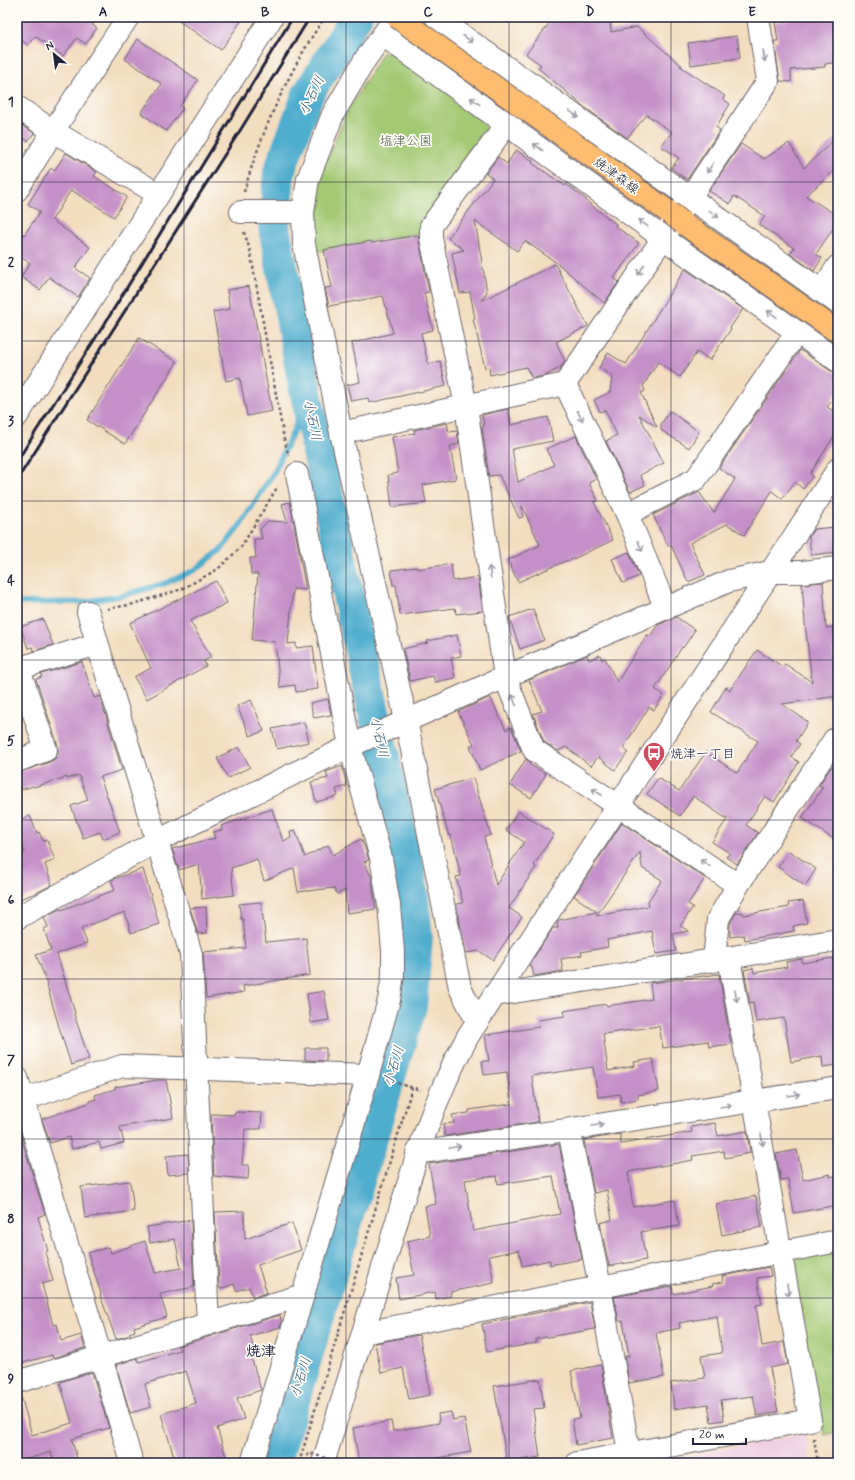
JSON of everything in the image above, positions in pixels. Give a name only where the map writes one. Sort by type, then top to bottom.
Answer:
[{"type":"main road","name":"焼津森線","points":[[396,17],[838,332]]},
{"type":"street","points":[[17,190],[53,131],[128,17]]},
{"type":"street","points":[[17,416],[272,17]]},
{"type":"street","points":[[396,17],[366,58],[333,114],[308,179],[299,212],[341,433],[460,988],[477,1021]]},
{"type":"street","points":[[436,17],[830,297],[838,266]]},
{"type":"street","points":[[341,433],[565,384],[768,81],[758,17]]},
{"type":"street","points":[[383,35],[663,238],[838,361]]},
{"type":"street","points":[[534,86],[431,226],[431,238],[466,406],[505,677],[534,750],[738,885]]},
{"type":"street","points":[[17,107],[53,131],[158,194]]},
{"type":"street","points":[[244,212],[299,212]]},
{"type":"street","points":[[627,514],[696,479],[797,332]]},
{"type":"street","points":[[565,384],[627,514],[666,609]]},
{"type":"street","points":[[252,1463],[303,1295],[374,1077],[393,975],[393,951],[389,905],[380,858],[293,467]]},
{"type":"street","points":[[315,1459],[363,1333],[417,1153],[435,1102],[454,1061],[477,1021],[838,469]]},
{"type":"street","points":[[17,918],[157,841],[354,745],[505,677],[729,581],[770,572],[802,572],[838,568]]},
{"type":"street","points":[[88,612],[191,954],[208,1324]]},
{"type":"street","points":[[17,761],[46,750],[18,669],[98,644]]},
{"type":"street","points":[[577,1463],[810,1420],[755,1101],[721,959],[718,919],[738,885],[834,740],[838,740]]},
{"type":"street","points":[[494,995],[838,940]]},
{"type":"street","points":[[20,1101],[122,1066],[374,1077]]},
{"type":"street","points":[[17,1078],[20,1101],[101,1357],[132,1463]]},
{"type":"street","points":[[417,1153],[838,1088]]},
{"type":"street","points":[[570,1130],[600,1287],[629,1453]]},
{"type":"street","points":[[363,1333],[838,1241]]},
{"type":"street","points":[[17,1382],[303,1295]]},
{"type":"path","points":[[88,612],[134,604],[182,589],[218,569],[241,547],[285,474],[293,467],[284,439],[250,250],[241,222],[244,212],[244,191],[256,153],[280,97],[310,39],[325,17]]},
{"type":"path","points":[[374,1077],[408,1087]]},
{"type":"path","points":[[299,1463],[412,1088]]},
{"type":"path","points":[[810,1420],[818,1463]]},
{"type":"path","points":[[315,1459],[308,1453],[335,1461],[335,1463]]},
{"type":"shaded area","points":[[806,1433],[811,1463],[654,1463]]},
{"type":"green space","name":"塩津公園","points":[[383,52],[392,52],[491,121],[492,129],[422,233],[316,252],[313,213],[317,182],[348,110]]},
{"type":"green space","points":[[838,1250],[838,1432],[824,1435],[790,1259]]},
{"type":"building","points":[[17,17],[98,17],[92,25],[97,28],[86,44],[77,38],[63,56],[35,36],[28,45],[17,37]]},
{"type":"building","points":[[173,17],[244,17],[221,50]]},
{"type":"building","points":[[554,17],[610,17],[611,32],[637,27],[682,66],[680,66],[725,96],[723,99],[730,104],[716,127],[720,130],[688,178],[686,179],[671,168],[679,158],[661,146],[672,132],[647,115],[627,138],[583,106],[538,68],[541,65],[526,54]]},
{"type":"building","points":[[809,17],[838,17],[838,62],[825,64],[825,67],[791,70],[791,82],[780,81],[774,41],[778,41],[775,22]]},
{"type":"building","points":[[737,36],[740,58],[691,65],[688,43]]},
{"type":"building","points":[[138,39],[198,80],[180,106],[183,108],[166,131],[141,113],[162,84],[125,59]]},
{"type":"building","points":[[17,122],[34,133],[28,141],[17,134]]},
{"type":"building","points":[[838,136],[838,167],[806,196],[838,216],[838,233],[832,230],[816,254],[822,258],[814,271],[790,254],[794,248],[759,225],[765,216],[734,196],[730,204],[709,191],[741,144],[764,159],[789,143],[804,168]]},
{"type":"building","points":[[516,150],[533,161],[532,163],[565,186],[566,184],[616,224],[615,226],[639,243],[614,278],[619,282],[604,303],[557,263],[525,241],[517,251],[475,221],[487,292],[481,301],[555,264],[588,326],[556,342],[565,361],[561,367],[545,376],[532,378],[526,367],[490,375],[489,367],[485,368],[473,319],[475,319],[470,292],[460,293],[452,253],[464,250],[448,238],[493,179],[486,173],[498,157],[507,164]]},
{"type":"building","points":[[66,153],[97,172],[94,176],[127,197],[114,217],[71,190],[52,220],[90,247],[75,268],[90,278],[78,297],[49,277],[40,290],[21,277],[30,263],[17,255],[17,242],[23,234],[24,235],[40,212],[28,204],[51,168],[54,171]]},
{"type":"building","points":[[418,235],[429,292],[424,293],[433,330],[421,333],[428,364],[440,361],[446,386],[369,403],[368,398],[351,401],[347,385],[360,382],[352,343],[393,333],[383,296],[329,306],[325,288],[332,287],[324,250],[371,241],[372,243]]},
{"type":"building","points":[[685,269],[743,309],[710,360],[697,352],[680,377],[658,362],[643,386],[645,391],[641,393],[657,427],[639,415],[664,463],[640,475],[645,485],[630,492],[606,441],[617,435],[605,410],[600,412],[594,400],[610,392],[612,376],[599,368],[608,353],[626,364]]},
{"type":"building","points":[[249,286],[272,411],[247,416],[240,378],[226,381],[213,312],[230,309],[227,290]]},
{"type":"building","points":[[139,338],[177,362],[125,444],[87,420]]},
{"type":"building","points":[[800,350],[831,371],[838,373],[838,391],[827,407],[838,414],[838,430],[810,474],[813,476],[803,489],[795,482],[782,499],[772,491],[744,535],[727,524],[690,543],[705,575],[688,582],[671,545],[668,546],[653,515],[699,492],[714,513],[735,479],[719,468]]},
{"type":"building","points":[[508,409],[511,425],[548,417],[553,441],[512,449],[518,482],[554,465],[546,449],[576,436],[596,479],[589,483],[598,501],[594,502],[613,540],[569,561],[568,560],[518,582],[508,560],[540,545],[522,506],[523,517],[519,518],[499,475],[489,476],[482,427],[484,426],[482,415]]},
{"type":"building","points":[[670,411],[699,432],[689,448],[661,430],[661,424]]},
{"type":"building","points":[[447,423],[449,432],[457,431],[459,444],[450,446],[456,479],[423,485],[426,503],[392,507],[388,475],[398,473],[392,437],[415,433],[414,430]]},
{"type":"building","points":[[290,502],[306,590],[293,589],[288,644],[296,643],[296,648],[313,646],[318,689],[296,692],[295,685],[280,687],[275,642],[252,640],[258,574],[251,574],[250,558],[256,558],[254,539],[262,539],[260,529],[268,521],[287,522],[282,504]]},
{"type":"building","points":[[836,527],[838,552],[811,555],[809,536],[814,529]]},
{"type":"building","points":[[629,552],[639,576],[623,583],[612,559]]},
{"type":"building","points":[[451,564],[453,581],[478,577],[483,611],[456,614],[455,608],[400,615],[396,585],[393,585],[391,570],[417,567],[417,569]]},
{"type":"building","points":[[216,581],[227,603],[190,621],[211,657],[204,661],[206,666],[147,699],[134,677],[151,668],[130,623]]},
{"type":"building","points":[[823,582],[826,628],[833,627],[836,650],[833,650],[838,682],[838,696],[782,704],[808,722],[796,741],[800,744],[791,757],[799,762],[774,802],[765,796],[746,825],[758,833],[737,864],[726,857],[730,853],[712,842],[727,819],[693,796],[680,816],[647,794],[658,778],[679,791],[706,752],[737,773],[758,741],[711,712],[726,687],[730,690],[757,650],[783,667],[785,664],[812,682],[802,584]]},
{"type":"building","points":[[533,609],[544,640],[520,649],[509,617]]},
{"type":"building","points":[[676,617],[695,630],[683,648],[682,647],[655,689],[664,695],[654,710],[649,707],[623,748],[628,752],[615,770],[598,757],[591,766],[566,747],[558,751],[544,742],[533,714],[542,711],[529,680],[587,655],[589,660],[600,655],[602,660],[605,658],[617,682],[647,635],[650,636],[658,625]]},
{"type":"building","points":[[43,619],[53,645],[34,651],[32,647],[28,648],[20,627]]},
{"type":"building","points":[[457,635],[461,656],[451,658],[455,678],[435,682],[433,676],[410,681],[403,649],[428,643],[427,641]]},
{"type":"building","points":[[82,662],[94,698],[100,696],[122,770],[100,777],[120,832],[103,839],[100,832],[83,838],[71,806],[88,800],[79,775],[17,791],[17,773],[50,762],[56,758],[58,752],[58,746],[36,679],[42,677],[41,674]]},
{"type":"building","points":[[490,697],[506,730],[511,727],[521,751],[480,770],[470,746],[474,744],[458,712]]},
{"type":"building","points":[[328,699],[331,715],[314,718],[310,703]]},
{"type":"building","points":[[251,700],[264,731],[250,736],[237,706]]},
{"type":"building","points":[[304,722],[309,742],[277,749],[272,729]]},
{"type":"building","points":[[239,747],[250,767],[228,778],[217,758]]},
{"type":"building","points":[[526,759],[531,763],[529,764],[546,774],[531,798],[510,785]]},
{"type":"building","points":[[838,763],[838,842],[802,818],[823,787],[819,785],[831,767],[834,769]]},
{"type":"building","points":[[342,766],[347,786],[336,789],[338,796],[316,802],[311,782],[328,778],[326,772]]},
{"type":"building","points":[[473,778],[491,835],[484,837],[496,885],[524,842],[506,830],[518,811],[554,834],[534,865],[536,867],[509,908],[522,917],[493,960],[479,951],[466,953],[456,904],[463,903],[456,877],[461,876],[451,835],[449,836],[435,789]]},
{"type":"building","points":[[272,809],[283,841],[291,838],[290,831],[295,830],[305,857],[328,845],[333,855],[361,839],[369,860],[364,862],[371,876],[376,909],[347,913],[345,890],[337,894],[334,888],[298,892],[294,868],[264,881],[257,859],[231,868],[234,895],[202,899],[199,864],[179,870],[172,849],[215,838],[213,832],[222,830],[221,826]]},
{"type":"building","points":[[30,816],[37,833],[39,832],[43,841],[47,840],[55,860],[45,864],[52,885],[17,900],[17,857],[25,853],[17,828],[17,821]]},
{"type":"building","points":[[622,823],[705,878],[688,904],[693,907],[680,926],[689,931],[673,934],[676,951],[656,954],[652,931],[607,940],[608,947],[581,952],[582,955],[561,959],[563,971],[534,976],[532,967],[529,965],[553,928],[558,928],[557,923],[559,920],[597,912],[574,896]],"holes":[[[640,852],[642,868],[662,880],[648,901],[649,906],[596,916]]]},
{"type":"building","points":[[789,851],[816,869],[805,886],[778,867]]},
{"type":"building","points":[[143,869],[159,924],[131,933],[125,912],[81,928],[87,943],[57,954],[75,1013],[74,1014],[89,1059],[71,1065],[44,975],[36,955],[51,950],[44,929],[48,927],[44,917],[60,909],[61,910],[115,890],[111,880]]},
{"type":"building","points":[[803,901],[807,923],[793,926],[794,931],[745,940],[744,935],[730,937],[730,923],[736,913],[743,912],[743,915],[789,907],[788,903]]},
{"type":"building","points":[[261,902],[266,942],[306,938],[310,975],[243,986],[244,992],[206,998],[203,952],[246,948],[243,919],[241,919],[239,904]]},
{"type":"building","points":[[206,907],[207,933],[198,934],[190,908]]},
{"type":"building","points":[[833,958],[834,965],[838,964],[838,1065],[823,1067],[822,1056],[791,1062],[784,1018],[756,1022],[753,1002],[750,1003],[744,970],[753,968],[754,973],[787,967],[786,962],[802,959],[802,963]]},
{"type":"building","points":[[719,974],[731,1044],[709,1047],[708,1041],[663,1048],[659,1026],[603,1034],[608,1071],[635,1066],[634,1062],[653,1059],[659,1091],[638,1095],[638,1099],[621,1102],[620,1094],[598,1097],[593,1067],[532,1076],[538,1122],[445,1136],[443,1124],[454,1123],[452,1115],[469,1113],[469,1110],[511,1104],[507,1072],[484,1075],[482,1061],[489,1061],[485,1035],[539,1027],[538,1020],[565,1016],[564,1011],[606,1004],[606,1006],[652,999],[650,983]]},
{"type":"building","points":[[324,991],[329,1020],[311,1023],[307,994]]},
{"type":"building","points":[[305,1048],[326,1048],[326,1061],[305,1060]]},
{"type":"building","points":[[166,1080],[173,1118],[120,1127],[124,1143],[101,1149],[99,1142],[72,1149],[69,1137],[50,1143],[42,1119],[89,1103],[89,1101],[96,1099],[95,1095],[115,1089],[115,1087]]},
{"type":"building","points":[[235,1112],[262,1113],[261,1129],[245,1129],[242,1165],[249,1165],[248,1179],[214,1176],[211,1114],[235,1115]]},
{"type":"building","points":[[715,1123],[718,1136],[747,1131],[750,1153],[725,1158],[724,1151],[692,1156],[693,1160],[628,1172],[633,1207],[675,1200],[679,1226],[641,1232],[646,1260],[609,1266],[600,1223],[612,1220],[607,1190],[594,1193],[584,1140],[620,1134],[621,1144],[692,1132],[691,1127]]},
{"type":"building","points":[[17,1134],[20,1134],[45,1214],[38,1217],[48,1251],[45,1252],[53,1281],[42,1284],[53,1325],[57,1324],[61,1341],[81,1335],[85,1348],[53,1358],[52,1355],[19,1364],[17,1354],[17,1300],[21,1299],[17,1283]]},
{"type":"building","points":[[559,1144],[582,1259],[550,1265],[550,1260],[522,1266],[519,1250],[489,1256],[494,1283],[450,1292],[451,1296],[436,1299],[435,1292],[399,1299],[396,1278],[414,1275],[407,1241],[430,1236],[425,1206],[436,1204],[429,1164]],"holes":[[[497,1176],[498,1184],[553,1176],[560,1214],[473,1231],[465,1180]]]},
{"type":"building","points":[[797,1150],[803,1180],[830,1174],[830,1177],[838,1175],[838,1205],[794,1213],[788,1179],[781,1180],[776,1154]]},
{"type":"building","points":[[188,1154],[189,1173],[168,1175],[166,1156]]},
{"type":"building","points":[[130,1181],[134,1211],[85,1218],[81,1187]]},
{"type":"building","points":[[756,1196],[762,1227],[722,1235],[716,1204]]},
{"type":"building","points":[[244,1211],[245,1239],[292,1223],[301,1250],[258,1265],[267,1293],[253,1297],[249,1287],[236,1291],[234,1284],[220,1289],[219,1284],[215,1212]]},
{"type":"building","points":[[191,1220],[194,1287],[160,1294],[167,1317],[134,1327],[135,1331],[129,1333],[130,1335],[116,1339],[100,1295],[101,1294],[88,1253],[109,1247],[111,1253],[145,1241],[155,1273],[181,1268],[175,1239],[150,1243],[147,1227]]},
{"type":"building","points":[[769,1267],[771,1276],[757,1278],[762,1304],[756,1305],[762,1346],[784,1342],[788,1364],[770,1368],[778,1412],[757,1416],[753,1396],[721,1400],[724,1420],[711,1422],[708,1404],[674,1409],[671,1383],[705,1378],[701,1356],[722,1353],[717,1316],[679,1323],[680,1328],[656,1333],[664,1377],[629,1383],[625,1356],[629,1356],[623,1321],[619,1321],[614,1297],[672,1286],[673,1294],[713,1286],[712,1284],[723,1282],[722,1276]]},
{"type":"building","points":[[590,1302],[595,1329],[536,1339],[536,1343],[487,1352],[482,1324]]},
{"type":"building","points":[[280,1315],[282,1322],[280,1327],[250,1336],[255,1352],[250,1353],[261,1390],[237,1398],[244,1419],[217,1428],[228,1463],[176,1463],[161,1414],[196,1403],[186,1371],[145,1384],[151,1407],[130,1413],[116,1365],[137,1358],[139,1362],[180,1350],[178,1346]]},
{"type":"building","points":[[419,1335],[430,1395],[409,1399],[403,1368],[381,1373],[375,1343]]},
{"type":"building","points":[[601,1365],[613,1438],[576,1445],[572,1419],[580,1418],[571,1371]]},
{"type":"building","points":[[92,1372],[109,1428],[72,1439],[78,1463],[54,1463],[51,1452],[17,1462],[17,1396],[21,1396],[32,1435],[72,1423],[60,1382]]},
{"type":"building","points":[[540,1379],[544,1408],[533,1409],[540,1457],[507,1462],[494,1386]]},
{"type":"building","points":[[451,1412],[453,1420],[464,1418],[471,1452],[410,1463],[359,1463],[353,1428],[391,1421],[393,1431],[439,1423],[438,1414]]},
{"type":"waterway","name":"小石川","points":[[275,1463],[411,1006],[417,938],[411,880],[350,604],[304,385],[274,227],[279,172],[308,94],[356,17]]},
{"type":"waterway","points":[[17,603],[81,602],[121,596],[166,583],[195,570],[221,550],[239,527],[274,472],[295,428],[304,385]]},
{"type":"railway","points":[[17,461],[107,320],[293,17]]},
{"type":"railway","points":[[17,480],[241,129],[310,17]]},
{"type":"place","name":"焼津一丁目","points":[[654,772]]},
{"type":"district","name":"焼津","points":[[261,1351]]}]
